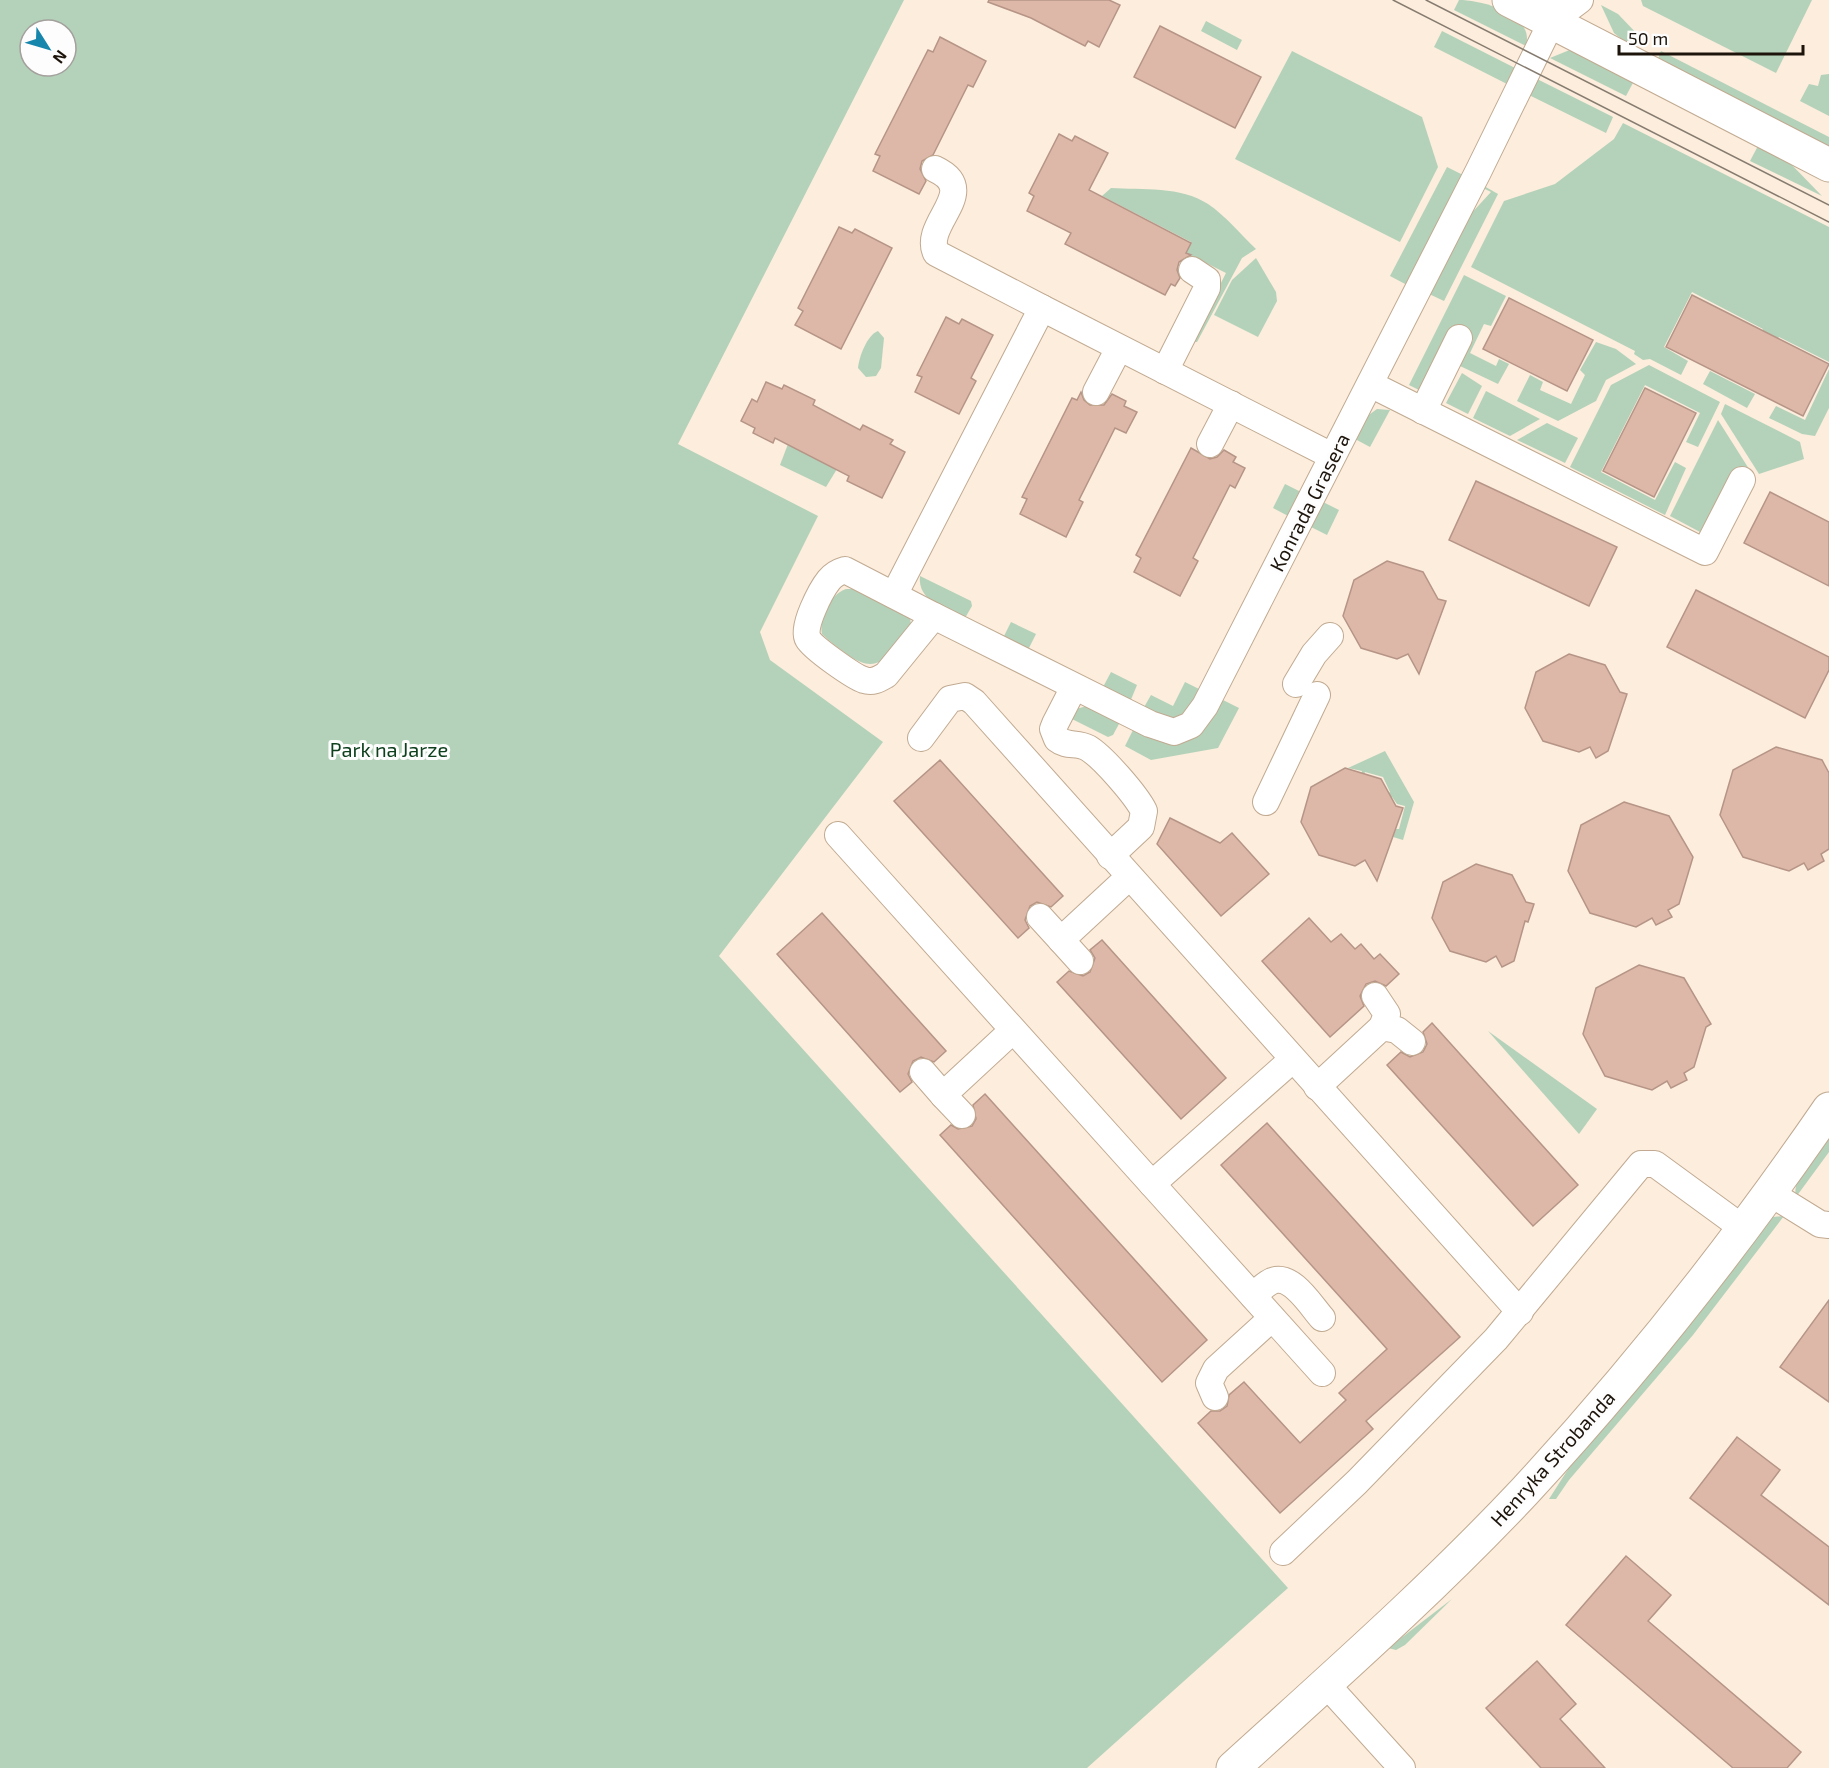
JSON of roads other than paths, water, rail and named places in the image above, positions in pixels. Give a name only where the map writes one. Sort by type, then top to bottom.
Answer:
[{"type":"street","points":[[1509,0],[1552,11],[1768,135],[1829,165]]},
{"type":"street","name":"Konrada Grasera","points":[[934,616],[886,675],[876,681],[864,680],[807,638],[806,626],[828,581],[835,573],[844,570],[1074,687],[1168,731],[1180,731],[1191,725],[1205,706],[1370,384],[1552,11],[1580,0]]},
{"type":"street","points":[[1768,135],[1811,168],[1829,188]]},
{"type":"street","points":[[935,169],[945,173],[954,190],[952,200],[933,238],[936,253],[1332,456]]},
{"type":"street","points":[[1165,371],[1207,288],[1207,280],[1192,270]]},
{"type":"street","points":[[894,595],[1041,308]]},
{"type":"street","points":[[1423,411],[1459,338]]},
{"type":"street","points":[[1096,392],[1119,348]]},
{"type":"street","points":[[1370,384],[1705,552],[1742,480]]},
{"type":"street","points":[[1210,444],[1231,404]]},
{"type":"street","points":[[1266,802],[1307,689],[1314,654],[1330,636]]},
{"type":"street","points":[[1074,687],[1054,724],[1057,739],[1070,745],[1083,746],[1094,753],[1144,811],[1142,828],[1110,856]]},
{"type":"street","points":[[921,738],[950,699],[965,696],[974,702],[1292,1060],[1520,1312]]},
{"type":"street","points":[[838,835],[1012,1031],[1322,1372]]},
{"type":"street","points":[[1061,940],[1129,877]]},
{"type":"street","points":[[1040,917],[1080,961]]},
{"type":"street","points":[[1317,1087],[1382,1027],[1386,1014],[1375,996]]},
{"type":"street","points":[[1382,1027],[1397,1030],[1412,1042]]},
{"type":"street","points":[[943,1095],[1012,1031]]},
{"type":"street","points":[[1152,1184],[1292,1060]]},
{"type":"street","points":[[923,1072],[962,1115]]},
{"type":"street","name":"Henryka Strobanda","points":[[1233,1768],[1326,1684],[1486,1530],[1573,1438],[1635,1365],[1744,1228],[1829,1108]]},
{"type":"street","points":[[1283,1552],[1432,1407],[1520,1312],[1644,1162],[1655,1164],[1744,1228]]},
{"type":"street","points":[[1770,1193],[1820,1224],[1829,1226]]},
{"type":"street","points":[[1253,1296],[1269,1282],[1283,1280],[1294,1287],[1322,1318]]},
{"type":"street","points":[[1215,1397],[1209,1383],[1216,1369],[1272,1318]]},
{"type":"street","points":[[1326,1684],[1402,1768]]},
{"type":"tram line","points":[[1393,0],[1829,222]]},
{"type":"tram line","points":[[1426,0],[1829,205]]},
{"type":"park label","name":"Park na Jarze","points":[[389,749]]}]
